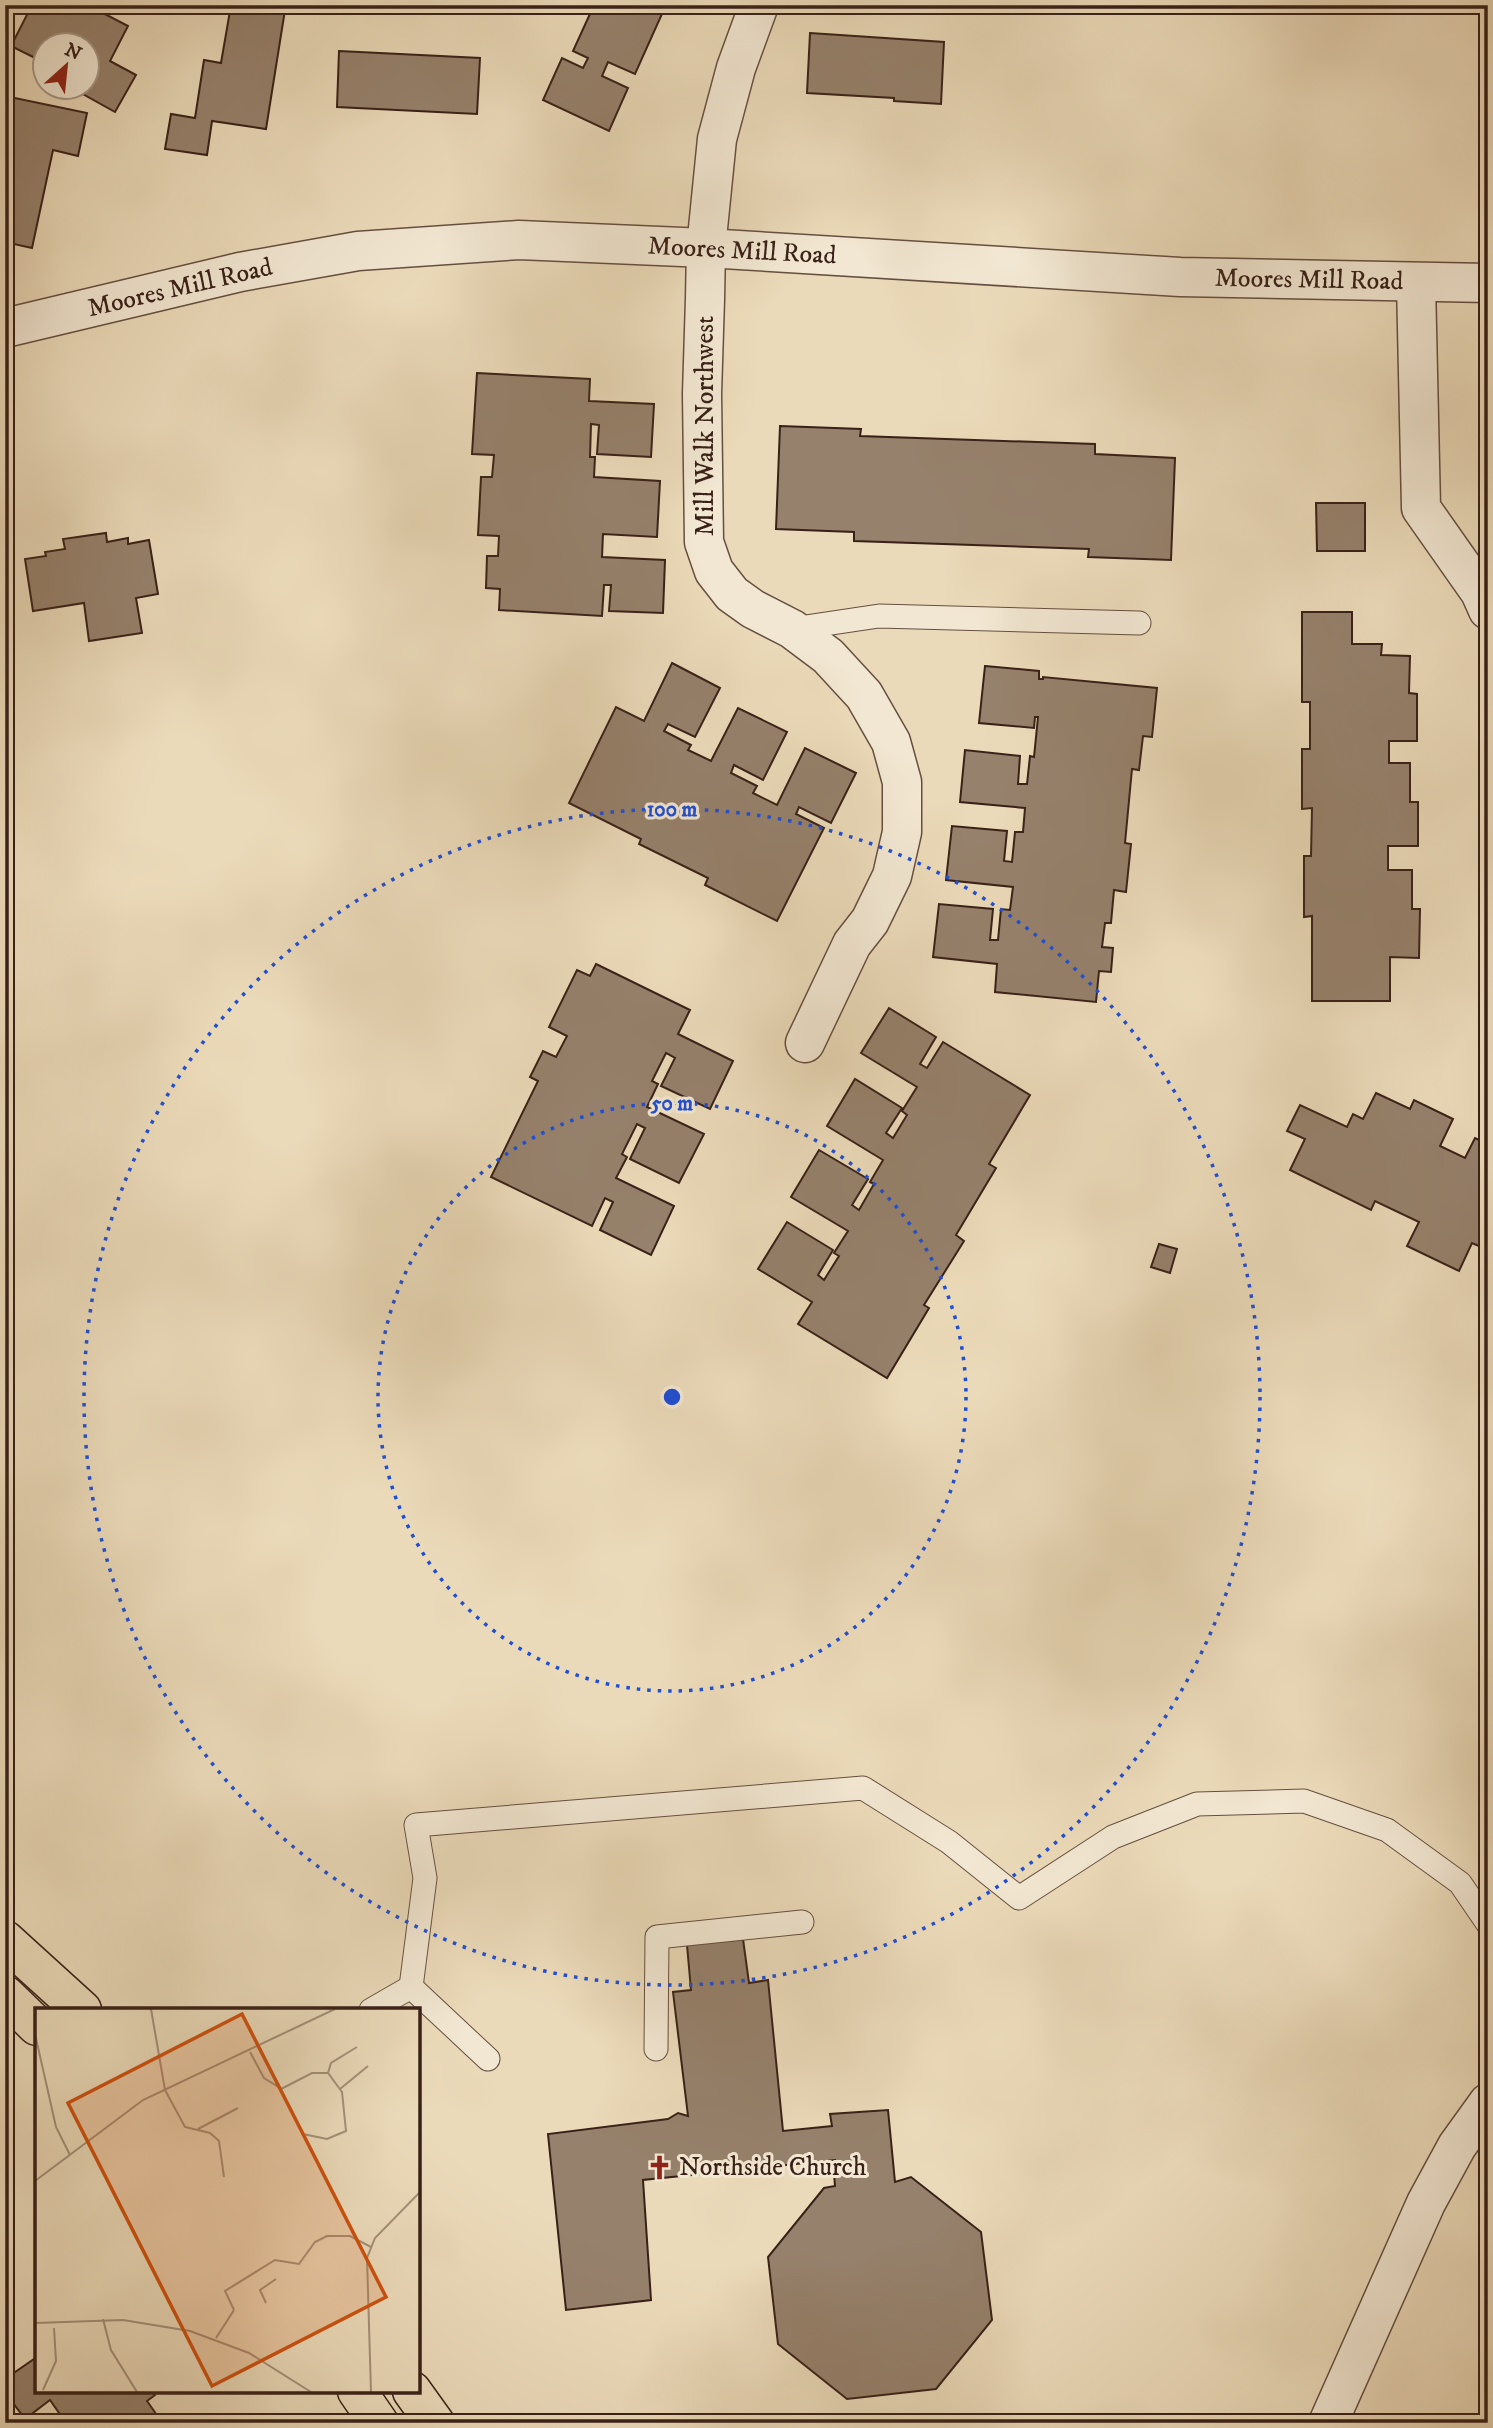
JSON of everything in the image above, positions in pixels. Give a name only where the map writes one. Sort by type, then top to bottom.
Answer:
[{"type":"main road","points":[[5,1940],[80,2008]]},
{"type":"main road","points":[[5,1995],[35,2024]]},
{"type":"main road","points":[[358,2393],[379,2423]]},
{"type":"main road","points":[[413,2393],[435,2423]]},
{"type":"street","name":"Mill Walk Northwest","points":[[759,5],[736,68],[717,139],[706,248],[702,394],[704,542],[714,571],[732,594],[792,629],[828,656],[864,695],[891,742],[902,782],[902,832],[892,876],[870,921],[852,944],[805,1043]]},
{"type":"street","name":"Moores Mill Road","points":[[5,328],[240,272],[358,251],[519,240],[706,248],[1180,277],[1488,283]]},
{"type":"street","points":[[1416,283],[1421,509],[1480,592],[1488,610]]},
{"type":"street","points":[[1328,2423],[1426,2203],[1457,2146],[1488,2103]]},
{"type":"lane","points":[[792,629],[879,616],[1139,623]]},
{"type":"lane","points":[[411,1987],[425,1878],[416,1825],[863,1788],[949,1842],[1019,1898],[1113,1837],[1197,1804],[1304,1801],[1387,1830],[1460,1883],[1488,1924]]},
{"type":"lane","points":[[656,2049],[657,1937],[802,1922]]},
{"type":"lane","points":[[374,2008],[411,1987]]},
{"type":"lane","points":[[411,1987],[488,2059]]},
{"type":"building","points":[[32,5],[102,5],[99,11],[128,26],[110,61],[136,75],[115,112],[97,102],[102,102],[102,32],[32,32],[32,56],[11,46]]},
{"type":"building","points":[[231,5],[255,5],[285,10],[266,129],[212,121],[207,155],[165,149],[171,114],[195,118],[204,60],[221,63]]},
{"type":"building","points":[[594,5],[666,5],[635,74],[608,62],[602,76],[628,88],[609,131],[543,100],[562,58],[583,68],[588,58],[573,51]]},
{"type":"building","points":[[810,33],[944,42],[941,104],[894,101],[894,98],[807,93]]},
{"type":"building","points":[[339,51],[480,58],[477,114],[337,107]]},
{"type":"building","points":[[5,96],[87,113],[78,156],[53,150],[32,248],[5,242]]},
{"type":"building","points":[[477,373],[590,379],[589,401],[654,404],[651,457],[597,454],[599,425],[591,424],[590,457],[595,457],[594,477],[660,481],[657,537],[603,534],[602,557],[665,560],[663,613],[609,611],[611,585],[604,585],[602,616],[499,610],[500,589],[486,588],[487,556],[498,556],[499,536],[478,535],[481,477],[492,477],[494,455],[472,454]]},
{"type":"building","points":[[780,426],[861,429],[860,436],[1095,444],[1095,454],[1175,458],[1171,560],[1088,557],[1089,549],[854,541],[854,532],[776,529]]},
{"type":"building","points":[[1316,503],[1365,503],[1365,551],[1317,551]]},
{"type":"building","points":[[106,533],[107,542],[128,538],[128,544],[149,540],[158,594],[136,598],[142,633],[89,641],[84,603],[33,611],[25,559],[46,556],[45,552],[65,549],[63,539]]},
{"type":"building","points":[[1302,612],[1352,612],[1352,644],[1382,644],[1381,655],[1410,656],[1409,693],[1417,694],[1417,741],[1389,741],[1389,763],[1410,763],[1410,802],[1418,802],[1418,846],[1388,846],[1388,870],[1412,870],[1412,909],[1420,909],[1419,958],[1390,957],[1390,1001],[1312,1001],[1312,916],[1304,917],[1304,856],[1311,856],[1312,808],[1302,809],[1302,749],[1310,749],[1310,702],[1302,702]]},
{"type":"building","points":[[672,663],[720,688],[695,737],[668,724],[664,731],[691,745],[688,750],[711,761],[738,708],[787,732],[763,780],[734,765],[731,773],[757,786],[753,793],[777,805],[805,748],[856,773],[831,823],[799,807],[796,814],[824,828],[777,921],[705,885],[708,878],[639,844],[641,839],[569,803],[616,707],[644,721]]},
{"type":"building","points":[[985,666],[1039,671],[1039,679],[1043,677],[1157,688],[1152,737],[1143,736],[1139,770],[1132,769],[1125,843],[1131,844],[1126,892],[1114,890],[1111,923],[1105,923],[1102,947],[1113,948],[1111,972],[1099,971],[1096,1002],[995,992],[997,964],[933,957],[939,904],[993,909],[990,940],[998,940],[1001,909],[1010,910],[1013,887],[946,880],[952,826],[1007,831],[1004,861],[1012,862],[1015,832],[1023,832],[1025,808],[960,802],[965,750],[1020,756],[1018,784],[1027,784],[1030,756],[1034,757],[1038,717],[1035,717],[1034,728],[979,723]]},
{"type":"building","points":[[596,964],[690,1010],[678,1034],[733,1061],[710,1109],[661,1086],[675,1058],[666,1053],[652,1081],[658,1084],[647,1107],[704,1134],[679,1183],[630,1159],[645,1128],[637,1124],[622,1154],[627,1157],[616,1178],[674,1206],[651,1255],[600,1230],[613,1202],[605,1198],[592,1226],[491,1177],[538,1081],[530,1077],[543,1051],[556,1057],[567,1036],[549,1027],[577,970],[590,976]]},
{"type":"building","points":[[889,1008],[936,1037],[920,1064],[927,1068],[943,1042],[1030,1095],[989,1164],[996,1168],[956,1235],[964,1241],[924,1305],[929,1308],[887,1378],[798,1324],[812,1302],[758,1269],[787,1222],[833,1250],[818,1275],[824,1280],[839,1256],[834,1253],[848,1231],[791,1197],[819,1150],[868,1179],[852,1205],[859,1210],[874,1184],[870,1182],[883,1160],[827,1126],[855,1079],[902,1108],[886,1133],[893,1138],[907,1115],[902,1111],[917,1087],[861,1053]]},
{"type":"building","points":[[1376,1093],[1410,1109],[1414,1100],[1453,1119],[1440,1146],[1465,1158],[1475,1138],[1488,1144],[1488,1250],[1472,1243],[1459,1271],[1407,1246],[1419,1222],[1375,1201],[1371,1210],[1290,1170],[1305,1139],[1287,1131],[1300,1105],[1347,1127],[1353,1114],[1363,1119]]},
{"type":"building","points":[[1159,1244],[1177,1249],[1170,1273],[1151,1267]]},
{"type":"building","name":"Northside Church","points":[[743,1939],[749,1983],[768,1980],[783,2131],[832,2126],[830,2114],[888,2110],[895,2182],[911,2177],[981,2232],[992,2320],[936,2389],[847,2399],[778,2344],[768,2257],[824,2188],[835,2186],[834,2174],[839,2174],[835,2160],[643,2180],[651,2300],[566,2310],[548,2134],[668,2119],[678,2113],[688,2116],[673,1992],[691,1990],[687,1945]]},
{"type":"building","points":[[35,2358],[35,2393],[154,2393],[155,2395],[147,2401],[159,2418],[152,2423],[66,2423],[50,2400],[25,2419],[5,2392],[5,2379]]},
{"type":"place","name":"Northside Church","points":[[659,2167]]}]
